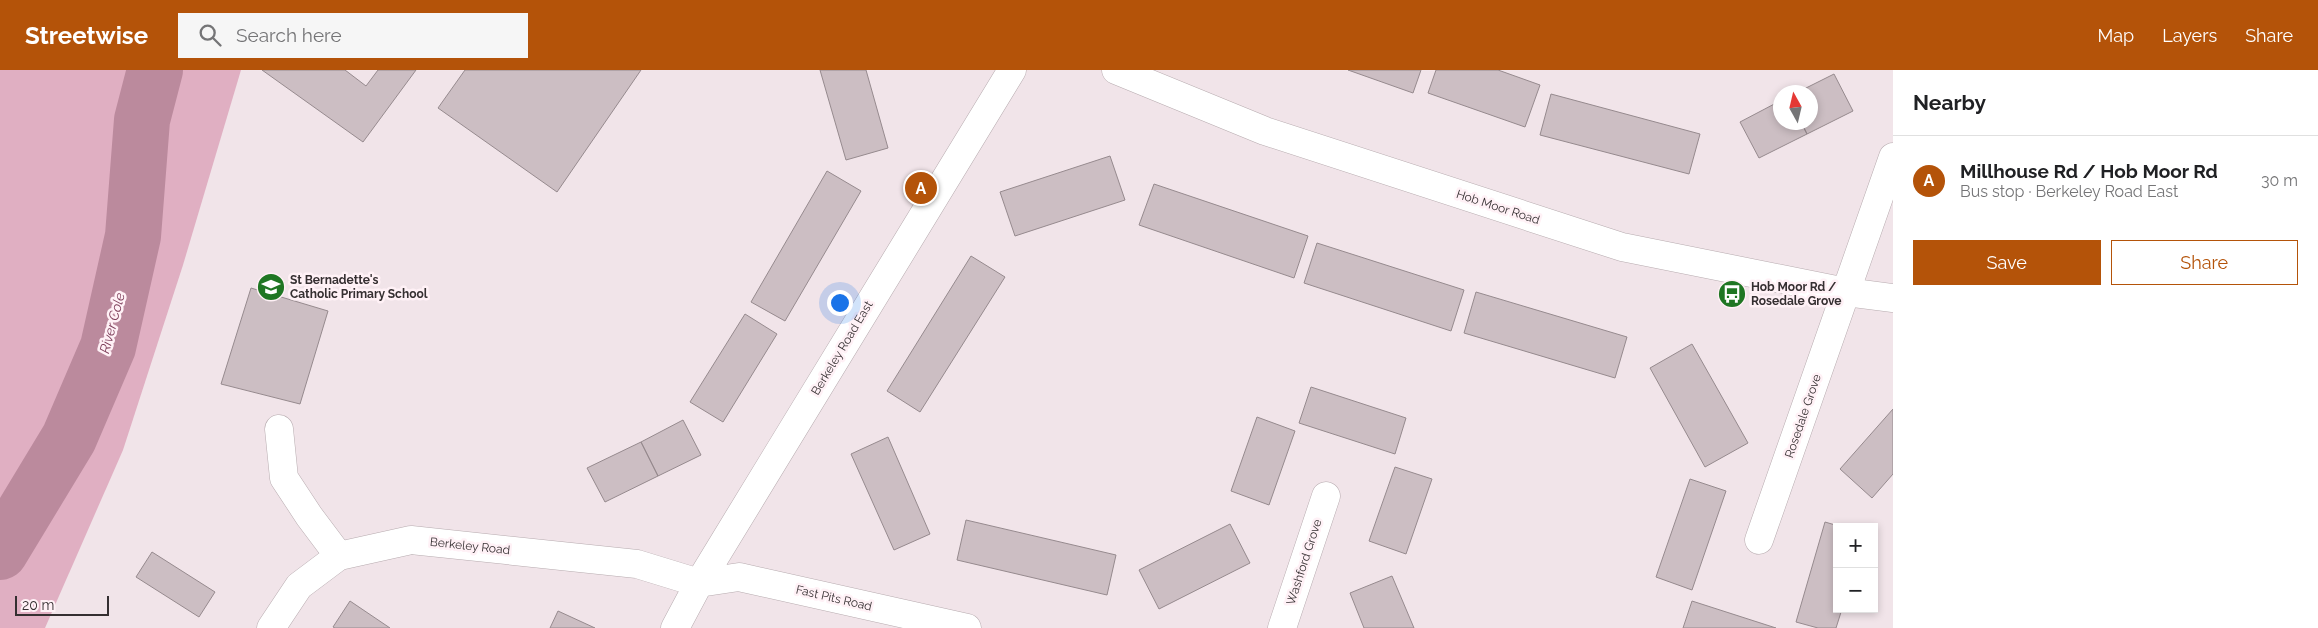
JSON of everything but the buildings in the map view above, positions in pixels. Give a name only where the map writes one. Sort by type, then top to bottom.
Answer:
[{"type":"street","name":"Berkeley Road East","points":[[675,628],[700,583],[1012,70]]},
{"type":"street","name":"Hob Moor Road","points":[[1116,70],[1265,131],[1622,247],[1846,292],[1893,298]]},
{"type":"street","name":"Rosedale Grove","points":[[1759,540],[1893,157]]},
{"type":"street","points":[[279,429],[284,478],[339,556]]},
{"type":"street","name":"Washford Grove","points":[[1282,628],[1326,496]]},
{"type":"street","name":"Berkeley Road","points":[[271,628],[299,586],[339,556],[411,540],[637,564],[700,583]]},
{"type":"street","name":"Fast Pits Road","points":[[700,583],[738,577],[967,628]]},
{"type":"shaded area","points":[[0,70],[241,70],[183,265],[123,450],[45,628],[0,628]]},
{"type":"waterway","name":"River Cole","points":[[0,552],[69,438],[108,347],[133,236],[142,120],[155,70]]},
{"type":"place","name":"Millhouse Rd / Hob Moor Rd","points":[[921,188]]},
{"type":"place","name":"St Bernadette's Catholic Primary School","points":[[271,287]]},
{"type":"place","name":"Hob Moor Rd / Rosedale Grove","points":[[1732,294]]}]
